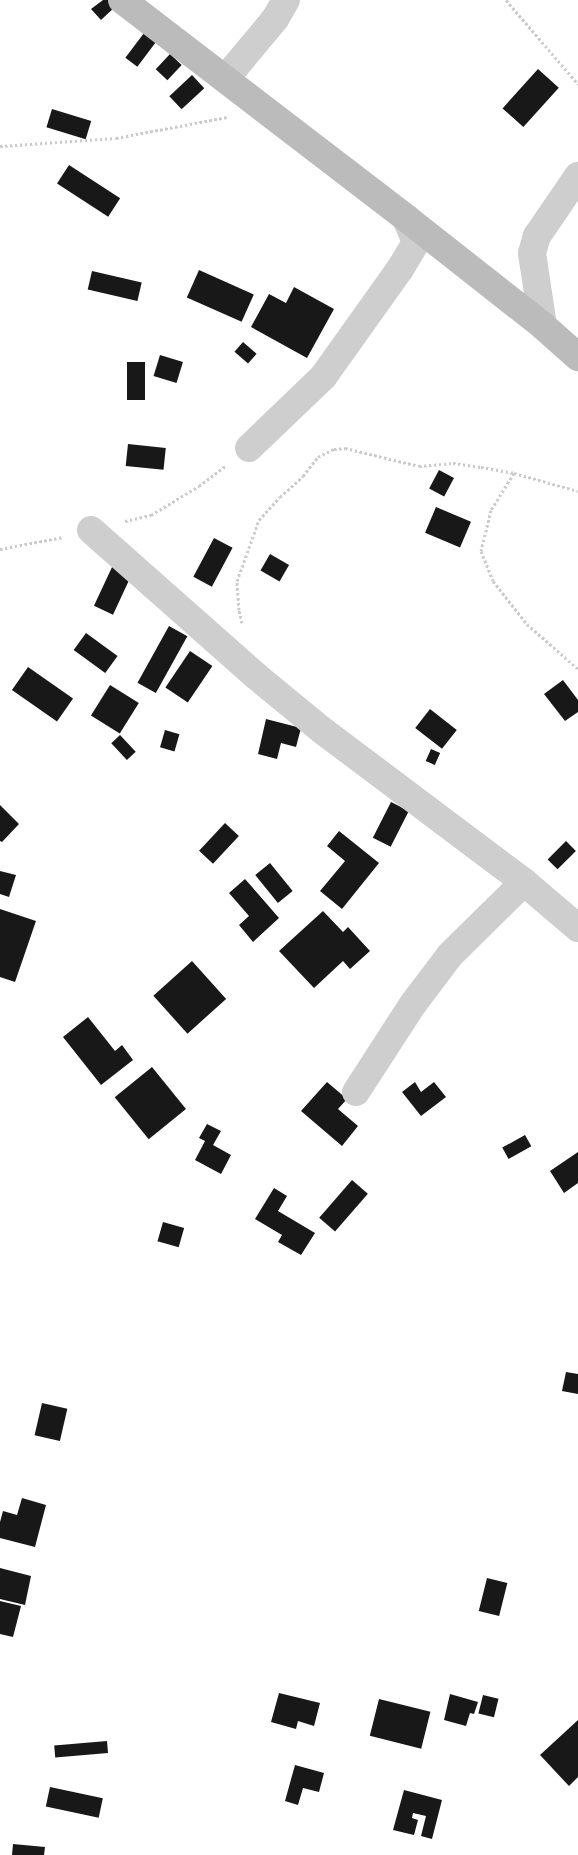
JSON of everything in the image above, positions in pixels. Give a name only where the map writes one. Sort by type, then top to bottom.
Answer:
[{"type":"street","points":[[122,0],[406,218],[543,326],[578,357]]},
{"type":"street","points":[[225,79],[275,19],[286,0]]},
{"type":"street","points":[[543,326],[532,252],[537,236],[578,176]]},
{"type":"street","points":[[249,448],[323,377],[400,269],[416,242],[406,218]]},
{"type":"street","points":[[92,530],[256,676],[323,731],[524,882],[578,928]]},
{"type":"street","points":[[356,1092],[413,1004],[450,955],[524,882]]},
{"type":"path","points":[[506,0],[578,84]]},
{"type":"path","points":[[0,146],[116,138],[264,110]]},
{"type":"path","points":[[0,549],[92,530],[151,515],[199,486],[249,448]]},
{"type":"path","points":[[244,629],[239,610],[237,581],[259,520],[303,476],[318,457],[334,449],[345,448],[420,466],[453,464],[514,473],[578,491]]},
{"type":"path","points":[[514,473],[491,510],[481,551],[493,580],[527,624],[578,669]]},
{"type":"building","points":[[103,0],[112,0],[117,5],[101,20],[91,9]]},
{"type":"building","points":[[144,33],[156,42],[137,67],[125,58]]},
{"type":"building","points":[[170,54],[182,65],[167,80],[156,69]]},
{"type":"building","points":[[538,69],[559,88],[523,127],[503,108]]},
{"type":"building","points":[[192,75],[204,88],[182,109],[169,96]]},
{"type":"building","points":[[52,109],[91,121],[86,139],[46,127]]},
{"type":"building","points":[[69,165],[120,198],[108,217],[57,183]]},
{"type":"building","points":[[199,270],[254,294],[242,322],[187,297]]},
{"type":"building","points":[[92,271],[142,282],[137,301],[88,290]]},
{"type":"building","points":[[294,287],[334,309],[307,358],[251,327],[269,294],[286,303]]},
{"type":"building","points":[[243,342],[257,354],[248,364],[234,352]]},
{"type":"building","points":[[160,355],[183,362],[177,383],[154,376]]},
{"type":"building","points":[[127,362],[145,362],[145,400],[127,400]]},
{"type":"building","points":[[128,444],[166,448],[163,470],[126,466]]},
{"type":"building","points":[[439,470],[454,478],[444,497],[429,489]]},
{"type":"building","points":[[436,507],[471,522],[460,548],[425,533]]},
{"type":"building","points":[[214,538],[233,548],[212,587],[193,577]]},
{"type":"building","points":[[270,554],[289,565],[280,581],[260,570]]},
{"type":"building","points":[[113,565],[132,574],[113,615],[94,606]]},
{"type":"building","points":[[169,626],[187,636],[156,693],[137,683]]},
{"type":"building","points":[[86,633],[118,656],[105,673],[74,650]]},
{"type":"building","points":[[190,651],[212,666],[188,703],[165,687]]},
{"type":"building","points":[[28,667],[73,699],[57,721],[12,690]]},
{"type":"building","points":[[563,680],[578,700],[578,712],[565,721],[544,694]]},
{"type":"building","points":[[110,685],[139,703],[120,734],[91,716]]},
{"type":"building","points":[[430,709],[457,730],[442,749],[415,728]]},
{"type":"building","points":[[266,719],[301,728],[296,747],[281,743],[277,759],[258,754]]},
{"type":"building","points":[[165,730],[179,734],[174,751],[160,747]]},
{"type":"building","points":[[120,735],[136,752],[127,760],[111,743]]},
{"type":"building","points":[[431,749],[440,753],[435,765],[426,761]]},
{"type":"building","points":[[391,802],[409,811],[391,847],[373,838]]},
{"type":"building","points":[[0,805],[19,824],[2,842],[0,841]]},
{"type":"building","points":[[225,823],[239,836],[213,864],[199,851]]},
{"type":"building","points":[[339,831],[379,863],[342,909],[320,891],[345,861],[327,846]]},
{"type":"building","points":[[566,841],[576,851],[558,869],[548,859]]},
{"type":"building","points":[[270,863],[293,891],[278,903],[255,875]]},
{"type":"building","points":[[0,871],[16,875],[9,897],[0,894]]},
{"type":"building","points":[[245,879],[279,918],[253,942],[239,925],[249,916],[229,893]]},
{"type":"building","points":[[0,909],[36,921],[15,982],[0,977]]},
{"type":"building","points":[[323,911],[343,932],[348,927],[370,951],[350,969],[343,961],[314,988],[279,951]]},
{"type":"building","points":[[192,961],[226,999],[187,1034],[153,996]]},
{"type":"building","points":[[88,1017],[115,1051],[122,1045],[133,1060],[101,1085],[63,1037]]},
{"type":"building","points":[[152,1067],[186,1109],[149,1139],[115,1097]]},
{"type":"building","points":[[327,1082],[347,1099],[338,1109],[358,1126],[342,1146],[301,1111]]},
{"type":"building","points":[[415,1082],[421,1092],[434,1082],[446,1097],[421,1116],[402,1092]]},
{"type":"building","points":[[207,1124],[221,1131],[213,1145],[231,1155],[221,1174],[195,1160],[205,1141],[199,1138]]},
{"type":"building","points":[[525,1135],[531,1146],[509,1159],[502,1148]]},
{"type":"building","points":[[578,1152],[578,1183],[564,1193],[550,1171]]},
{"type":"building","points":[[352,1180],[368,1194],[335,1232],[319,1218]]},
{"type":"building","points":[[274,1188],[287,1196],[278,1211],[315,1233],[301,1255],[278,1242],[282,1235],[255,1219]]},
{"type":"building","points":[[163,1222],[184,1228],[179,1247],[157,1241]]},
{"type":"building","points":[[566,1372],[578,1374],[578,1394],[562,1391]]},
{"type":"building","points":[[42,1403],[67,1409],[60,1441],[35,1435]]},
{"type":"building","points":[[22,1498],[46,1505],[35,1547],[0,1538],[0,1522],[3,1511],[17,1515]]},
{"type":"building","points":[[0,1568],[31,1576],[25,1605],[0,1599]]},
{"type":"building","points":[[487,1578],[507,1583],[499,1616],[479,1611]]},
{"type":"building","points":[[0,1601],[21,1606],[13,1637],[0,1634]]},
{"type":"building","points":[[279,1693],[320,1703],[314,1726],[298,1721],[296,1729],[271,1722]]},
{"type":"building","points":[[450,1694],[478,1702],[474,1714],[470,1713],[466,1726],[444,1720]]},
{"type":"building","points":[[483,1695],[499,1699],[494,1717],[478,1713]]},
{"type":"building","points":[[379,1699],[430,1712],[421,1749],[370,1736]]},
{"type":"building","points":[[578,1720],[578,1777],[569,1786],[540,1755]]},
{"type":"building","points":[[107,1741],[108,1753],[55,1758],[54,1746]]},
{"type":"building","points":[[295,1765],[324,1773],[319,1792],[303,1788],[298,1805],[285,1801]]},
{"type":"building","points":[[50,1787],[103,1798],[99,1818],[46,1807]]},
{"type":"building","points":[[404,1790],[442,1800],[432,1839],[421,1836],[426,1816],[413,1813],[412,1818],[418,1820],[414,1835],[393,1830]]},
{"type":"building","points":[[13,1844],[45,1847],[44,1855],[12,1855]]}]
